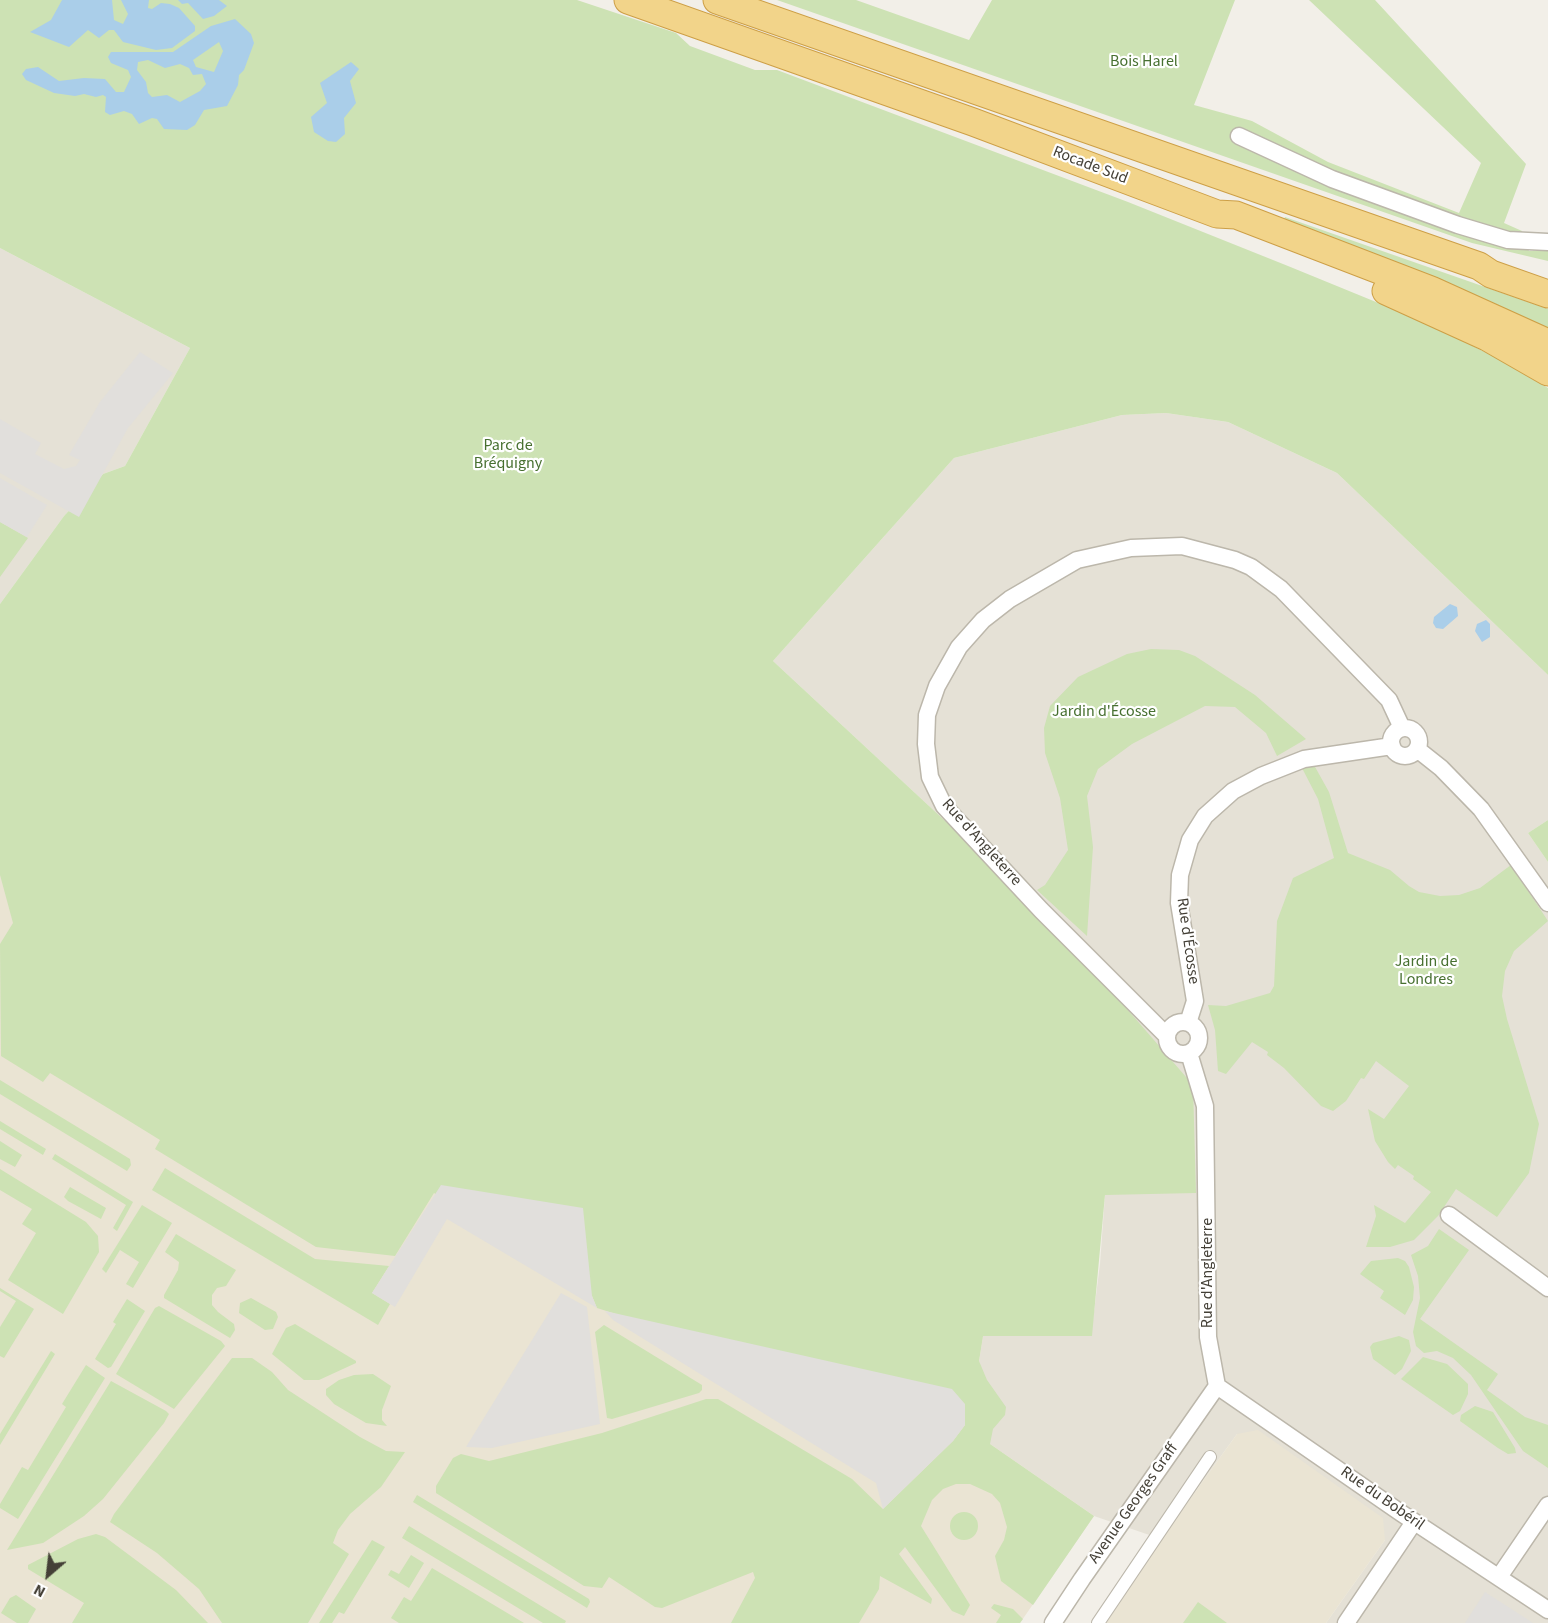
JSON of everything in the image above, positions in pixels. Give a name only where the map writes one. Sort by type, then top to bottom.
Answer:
[{"type":"highway","name":"Rocade Sud","points":[[628,0],[973,122],[1218,214],[1236,215],[1431,290],[1548,343]]},
{"type":"highway","name":"Rocade Sud","points":[[717,0],[1479,266],[1491,274],[1548,294]]},
{"type":"highway","points":[[1218,214],[1231,228],[1415,303],[1487,337],[1548,372]]},
{"type":"highway","points":[[1479,266],[1496,262],[1548,278]]},
{"type":"street","points":[[1239,136],[1332,179],[1458,225],[1508,240],[1548,242]]},
{"type":"street","name":"Rue d'Angleterre","points":[[1167,1036],[1041,910],[944,806],[930,777],[926,744],[927,715],[937,686],[959,647],[983,620],[1010,599],[1077,560],[1131,548],[1182,546],[1251,567],[1281,589],[1389,700],[1402,728]]},
{"type":"street","points":[[1402,728],[1411,729],[1418,736],[1417,749],[1410,755],[1401,756],[1392,746],[1392,737],[1402,728]]},
{"type":"street","name":"Rue d'Écosse","points":[[1188,1023],[1196,1001],[1179,903],[1180,875],[1190,840],[1206,816],[1233,791],[1261,776],[1304,759],[1392,746]]},
{"type":"street","points":[[1417,749],[1441,768],[1481,809],[1548,903]]},
{"type":"street","points":[[1188,1023],[1198,1031],[1198,1044],[1189,1053],[1176,1052],[1168,1042],[1167,1036],[1172,1026],[1188,1023]]},
{"type":"street","name":"Rue d'Angleterre","points":[[1189,1053],[1205,1107],[1208,1337],[1217,1386]]},
{"type":"street","points":[[1449,1215],[1548,1288]]},
{"type":"street","name":"Rue du Bobéril","points":[[1217,1386],[1414,1522],[1548,1610]]},
{"type":"street","name":"Avenue Georges Graff","points":[[1053,1623],[1217,1386]]},
{"type":"street","points":[[1098,1623],[1210,1457]]},
{"type":"street","points":[[1499,1577],[1548,1505]]},
{"type":"street","points":[[1346,1623],[1414,1522]]},
{"type":"shaded area","points":[[0,248],[190,348],[125,466],[103,474],[64,516],[0,604]]},
{"type":"shaded area","points":[[140,352],[173,373],[128,428],[79,517],[0,473],[0,419],[41,443],[35,454],[64,469],[76,466],[80,460],[69,455],[100,402]]},
{"type":"shaded area","points":[[1166,413],[1228,422],[1337,473],[1548,675],[1548,820],[1528,833],[1548,862],[1548,1623],[1326,1623],[1385,1540],[1237,1434],[1161,1539],[1094,1516],[990,1444],[979,1361],[983,1336],[1091,1336],[1100,1264],[1105,1195],[1041,910],[773,661],[954,458],[1122,415]]},
{"type":"shaded area","points":[[0,478],[47,505],[27,537],[0,522]]},
{"type":"shaded area","points":[[0,820],[983,1336],[979,1361],[990,1444],[1094,1516],[1020,1623],[0,1623]]},
{"type":"shaded area","points":[[441,1185],[583,1208],[592,1296],[597,1308],[447,1219],[395,1307],[372,1293]]},
{"type":"shaded area","points":[[561,1293],[587,1307],[600,1424],[492,1448],[466,1447]]},
{"type":"shaded area","points":[[605,1311],[952,1389],[965,1404],[965,1425],[953,1441],[883,1509],[876,1483],[613,1320]]},
{"type":"shaded area","points":[[1258,1430],[1383,1518],[1385,1540],[1326,1623],[1106,1623],[1161,1539],[1237,1434]]},
{"type":"shaded area","points":[[1485,1592],[1533,1623],[1465,1623]]},
{"type":"green space","name":"Parc de Bréquigny","points":[[0,0],[577,0],[676,33],[690,46],[755,70],[777,70],[1128,202],[1420,320],[1489,354],[1548,388],[1548,675],[1337,473],[1228,422],[1166,413],[1122,415],[954,458],[773,661],[1041,910],[1193,1085],[1196,1193],[1105,1195],[1092,1336],[983,1336],[979,1361],[987,1380],[1006,1407],[1005,1415],[993,1429],[990,1444],[1094,1516],[1033,1605],[1001,1581],[995,1556],[1004,1540],[1007,1527],[1000,1503],[992,1494],[970,1484],[956,1484],[943,1489],[932,1500],[921,1526],[970,1605],[964,1616],[952,1611],[905,1547],[899,1554],[932,1599],[931,1604],[880,1576],[879,1589],[859,1623],[731,1623],[755,1578],[753,1572],[662,1608],[655,1607],[609,1577],[602,1588],[584,1586],[436,1493],[436,1486],[453,1458],[461,1454],[489,1461],[602,1433],[706,1399],[718,1399],[852,1479],[883,1509],[953,1441],[965,1425],[597,1308],[592,1296],[434,1193],[395,1256],[316,1247],[155,1149],[160,1140],[126,1119],[50,1073],[43,1082],[1,1056],[0,944],[13,923],[0,875],[0,604],[64,516],[103,474],[125,466],[190,348],[0,248]]},
{"type":"green space","name":"Bois Harel","points":[[777,0],[856,0],[969,40],[992,0],[1235,0],[1194,105],[1252,121],[1328,162],[1459,213],[1481,163],[1309,0],[1375,0],[1526,164],[1504,223],[1522,231],[1529,251],[1548,250],[1548,261],[1472,243]]},
{"type":"green space","points":[[1285,217],[1548,309],[1548,329],[1441,281],[1284,219]]},
{"type":"green space","points":[[0,522],[28,538],[0,577]]},
{"type":"green space","name":"Jardin d'Écosse","points":[[1151,649],[1179,650],[1195,656],[1255,695],[1306,739],[1277,756],[1266,733],[1235,707],[1205,706],[1132,744],[1098,769],[1087,796],[1093,847],[1087,936],[1037,890],[1045,885],[1068,850],[1060,798],[1045,753],[1044,728],[1050,706],[1078,677],[1127,654]]},
{"type":"green space","name":"Jardin de Londres","points":[[1314,765],[1329,792],[1348,853],[1390,870],[1419,892],[1440,896],[1459,895],[1480,888],[1511,865],[1548,921],[1514,951],[1505,971],[1502,996],[1539,1124],[1529,1173],[1497,1217],[1456,1189],[1438,1216],[1414,1240],[1390,1247],[1366,1247],[1376,1216],[1374,1205],[1405,1223],[1431,1192],[1413,1179],[1414,1176],[1398,1165],[1395,1169],[1388,1162],[1375,1141],[1368,1109],[1384,1119],[1409,1086],[1376,1061],[1346,1101],[1333,1111],[1321,1106],[1284,1068],[1267,1055],[1268,1052],[1252,1042],[1226,1074],[1218,1071],[1215,1030],[1208,1005],[1226,1006],[1270,993],[1274,986],[1277,921],[1293,878],[1334,858],[1318,799],[1302,768]]},
{"type":"green space","points":[[1548,820],[1548,862],[1528,833]]},
{"type":"green space","points":[[0,1080],[130,1159],[131,1165],[127,1171],[0,1094]]},
{"type":"green space","points":[[0,1121],[46,1149],[43,1155],[0,1129]]},
{"type":"green space","points":[[0,1141],[22,1155],[15,1167],[0,1159]]},
{"type":"green space","points":[[55,1154],[133,1202],[117,1231],[113,1228],[126,1205],[52,1159]]},
{"type":"green space","points":[[165,1168],[315,1259],[389,1266],[372,1293],[390,1304],[378,1325],[152,1190]]},
{"type":"green space","points":[[0,1169],[86,1222],[98,1236],[99,1252],[63,1314],[8,1280],[36,1233],[22,1224],[32,1209],[0,1190]]},
{"type":"green space","points":[[70,1187],[106,1208],[101,1219],[64,1197]]},
{"type":"green space","points":[[142,1205],[172,1223],[133,1288],[126,1284],[139,1262],[120,1250],[106,1273],[102,1269]]},
{"type":"green space","points":[[1439,1229],[1469,1250],[1420,1319],[1498,1374],[1487,1390],[1525,1417],[1548,1425],[1548,1468],[1523,1451],[1471,1375],[1453,1358],[1437,1351],[1424,1353],[1416,1346],[1413,1332],[1420,1298],[1418,1276],[1411,1255],[1428,1246]]},
{"type":"green space","points":[[176,1234],[236,1270],[226,1286],[217,1288],[212,1295],[212,1305],[234,1324],[235,1330],[230,1338],[164,1298],[178,1270],[179,1262],[165,1252]]},
{"type":"green space","points":[[1398,1258],[1405,1261],[1409,1267],[1414,1287],[1413,1300],[1405,1315],[1380,1298],[1384,1291],[1360,1274],[1371,1261]]},
{"type":"green space","points":[[0,1288],[34,1309],[4,1358],[0,1356],[0,1327],[16,1301],[0,1291]]},
{"type":"green space","points":[[251,1298],[276,1312],[278,1317],[273,1329],[265,1330],[239,1313],[240,1303]]},
{"type":"green space","points":[[127,1299],[145,1311],[111,1367],[108,1368],[95,1359],[116,1324],[113,1322]]},
{"type":"green space","points":[[159,1306],[221,1341],[225,1346],[174,1409],[116,1374],[155,1308]]},
{"type":"green space","points":[[295,1324],[356,1363],[319,1380],[304,1380],[272,1354],[286,1328]]},
{"type":"green space","points":[[604,1325],[702,1385],[702,1390],[699,1393],[612,1419],[607,1418],[595,1332]]},
{"type":"green space","points":[[1399,1336],[1409,1340],[1411,1351],[1402,1369],[1395,1375],[1373,1359],[1370,1347],[1373,1343]]},
{"type":"green space","points":[[51,1351],[55,1354],[0,1445],[0,1434]]},
{"type":"green space","points":[[1423,1357],[1447,1364],[1468,1384],[1468,1394],[1460,1411],[1453,1415],[1401,1379]]},
{"type":"green space","points":[[232,1358],[252,1358],[272,1372],[288,1390],[360,1437],[386,1451],[405,1452],[381,1487],[350,1514],[338,1530],[333,1543],[349,1554],[308,1623],[222,1623],[199,1589],[157,1553],[110,1522]]},
{"type":"green space","points":[[86,1365],[105,1378],[18,1519],[0,1508],[0,1504],[22,1467],[28,1470],[66,1407],[62,1404]]},
{"type":"green space","points":[[373,1374],[391,1386],[382,1410],[382,1420],[387,1426],[366,1423],[334,1404],[326,1395],[326,1389],[339,1380],[354,1375]]},
{"type":"green space","points":[[111,1381],[166,1411],[169,1414],[164,1423],[103,1499],[84,1516],[43,1543],[7,1550]]},
{"type":"green space","points":[[1475,1406],[1493,1412],[1516,1453],[1508,1454],[1460,1421],[1461,1415]]},
{"type":"green space","points":[[417,1495],[589,1599],[587,1608],[413,1502]]},
{"type":"green space","points":[[964,1512],[974,1516],[978,1526],[974,1536],[964,1540],[954,1536],[950,1526],[954,1516]]},
{"type":"green space","points":[[409,1526],[566,1621],[565,1623],[543,1623],[402,1538]]},
{"type":"green space","points":[[96,1534],[105,1537],[176,1590],[208,1623],[72,1623],[84,1603],[28,1569],[28,1565],[78,1539]]},
{"type":"green space","points":[[372,1540],[385,1547],[344,1614],[339,1612],[332,1623],[319,1623]]},
{"type":"green space","points":[[411,1555],[424,1563],[409,1588],[388,1575],[391,1570],[399,1574]]},
{"type":"green space","points":[[432,1568],[524,1623],[399,1623],[391,1618],[404,1597],[411,1601]]},
{"type":"green space","points":[[16,1595],[36,1609],[28,1623],[17,1623],[1,1613],[10,1598]]},
{"type":"green space","points":[[1198,1602],[1227,1623],[1183,1623]]},
{"type":"green space","points":[[994,1604],[1013,1609],[1023,1619],[1020,1623],[996,1623],[1001,1615],[991,1608]]},
{"type":"water","points":[[62,0],[112,0],[114,20],[123,24],[128,14],[121,0],[149,0],[148,8],[152,9],[161,3],[170,4],[179,8],[195,26],[195,31],[172,48],[156,50],[123,42],[114,30],[109,30],[99,38],[88,30],[69,47],[30,32],[51,20]]},
{"type":"water","points":[[178,0],[219,0],[227,6],[214,16],[203,19],[188,3],[182,4]]},
{"type":"water","points":[[235,19],[251,34],[254,43],[244,70],[239,75],[238,85],[227,106],[204,110],[195,125],[187,130],[164,129],[157,119],[152,118],[139,124],[132,114],[124,111],[110,115],[105,112],[106,97],[103,95],[96,97],[84,94],[75,96],[54,93],[26,80],[22,74],[26,69],[38,67],[59,81],[84,78],[105,79],[116,92],[124,92],[131,77],[128,70],[111,63],[108,57],[111,52],[173,52],[211,26]],"holes":[[[219,42],[223,51],[214,72],[196,67],[193,60]],[[148,60],[165,68],[180,64],[189,68],[193,75],[202,74],[206,84],[200,91],[180,102],[167,95],[152,97],[148,93],[146,82],[137,70],[138,62]]]},
{"type":"water","points":[[351,62],[359,69],[350,81],[356,103],[344,118],[345,134],[336,142],[328,141],[314,132],[311,117],[327,103],[320,83]]},
{"type":"water","points":[[1450,604],[1457,607],[1458,616],[1443,629],[1436,628],[1433,623],[1434,617]]},
{"type":"water","points":[[1486,620],[1490,624],[1490,637],[1482,642],[1475,631],[1477,624]]}]
